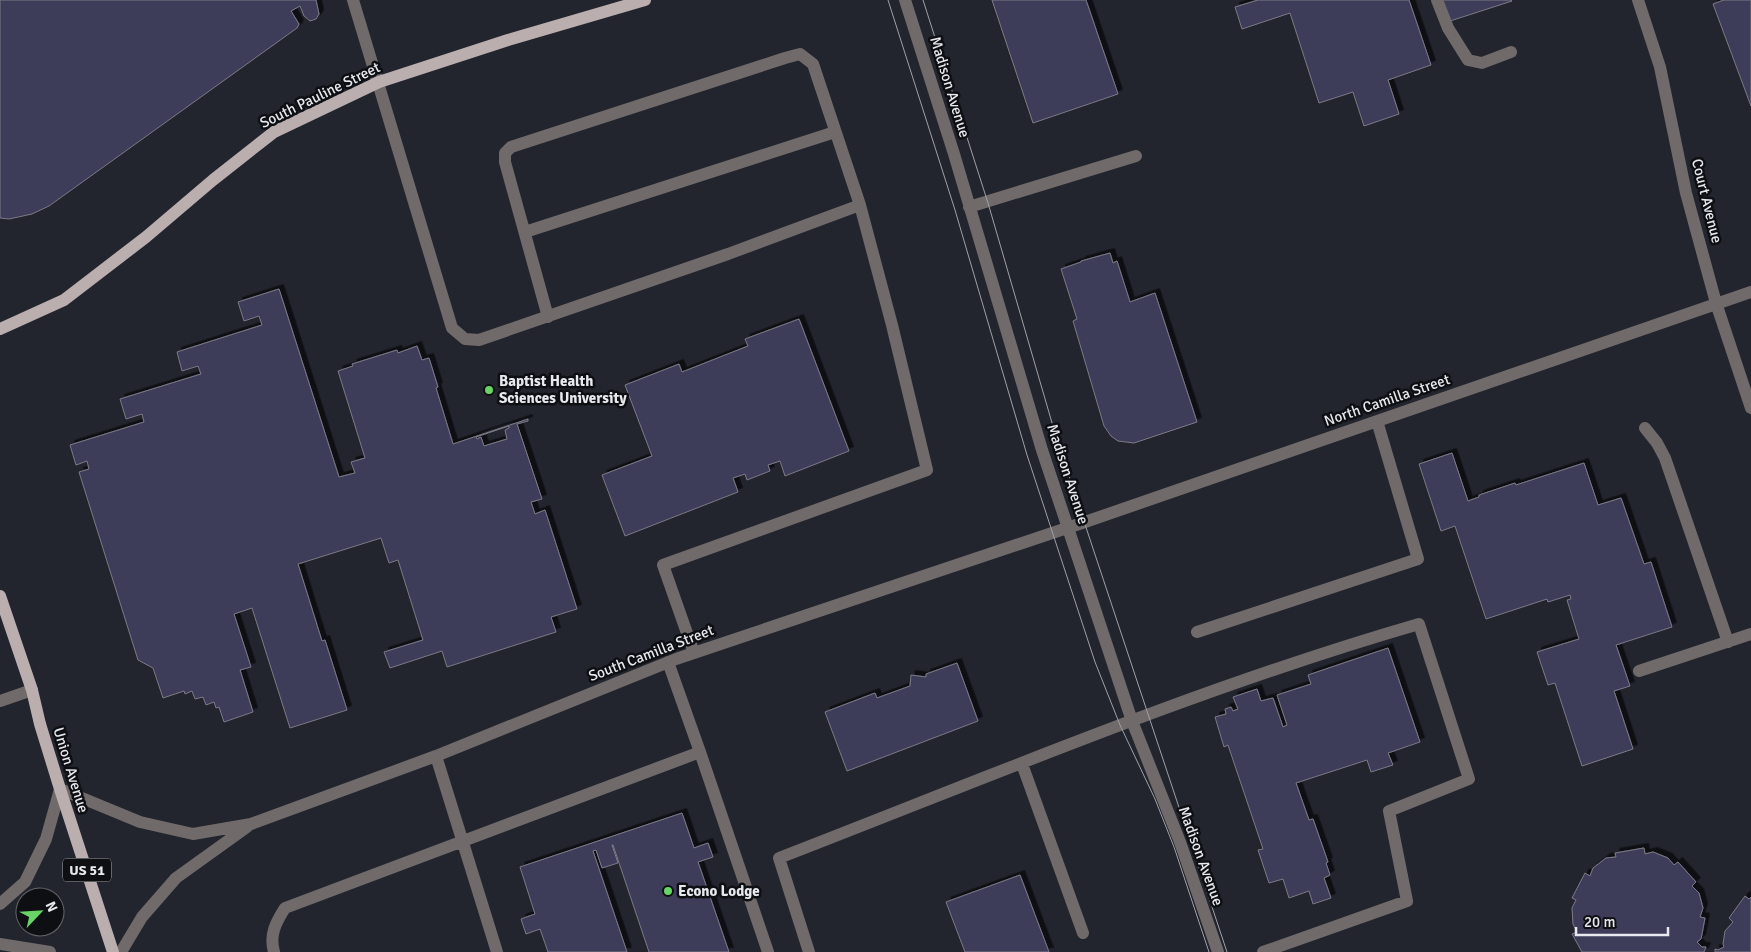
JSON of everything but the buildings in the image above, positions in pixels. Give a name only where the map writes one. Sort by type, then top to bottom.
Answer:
[{"type":"main road","name":"South Pauline Street","points":[[0,329],[64,300],[146,237],[213,180],[274,132],[379,82],[508,40],[639,1]]},
{"type":"main road","name":"Union Avenue","points":[[0,596],[32,690],[40,724],[60,789],[113,952]]},
{"type":"street","points":[[354,0],[452,328],[465,339],[480,340],[548,317],[728,254],[860,205]]},
{"type":"street","name":"Madison Avenue","points":[[905,0],[970,207],[1042,450],[1132,721],[1180,842],[1218,952]]},
{"type":"street","points":[[1437,0],[1448,28],[1468,60],[1482,63],[1511,52]]},
{"type":"street","name":"Court Avenue","points":[[1638,0],[1660,66],[1686,193],[1716,303],[1751,408]]},
{"type":"street","points":[[548,317],[505,162],[505,153],[511,147],[800,54],[813,64],[860,205],[892,325],[927,470],[663,565],[694,653]]},
{"type":"street","points":[[525,232],[836,132]]},
{"type":"street","points":[[970,207],[1136,156]]},
{"type":"street","name":"North Camilla Street","points":[[1068,528],[1751,292]]},
{"type":"street","points":[[1198,632],[1418,559],[1377,421]]},
{"type":"street","points":[[1645,428],[1657,443],[1665,458],[1728,642]]},
{"type":"street","name":"South Camilla Street","points":[[60,789],[140,822],[193,834],[251,824],[436,756],[668,662],[1068,528]]},
{"type":"street","points":[[809,952],[779,858],[1222,688],[1364,640],[1419,624],[1469,779],[1389,811],[1408,901],[1263,952]]},
{"type":"street","points":[[1639,671],[1751,634]]},
{"type":"street","points":[[668,662],[768,952]]},
{"type":"street","points":[[0,702],[32,690]]},
{"type":"street","points":[[274,952],[272,943],[275,925],[285,908],[700,752]]},
{"type":"street","points":[[436,756],[497,952]]},
{"type":"street","points":[[1022,764],[1083,933]]},
{"type":"street","points":[[0,904],[25,882],[46,839],[60,789]]},
{"type":"street","name":"South Camilla Street","points":[[121,952],[142,917],[176,878],[251,824]]},
{"type":"street","points":[[0,944],[50,952]]},
{"type":"tram line","points":[[888,0],[955,210],[1027,455],[1095,662],[1120,725],[1155,799],[1174,847],[1209,952]]},
{"type":"tram line","points":[[923,0],[988,203],[1057,440],[1227,952]]},
{"type":"place","name":"Baptist Health Sciences University","points":[[489,390]]},
{"type":"place","name":"Econo Lodge","points":[[668,891]]}]
